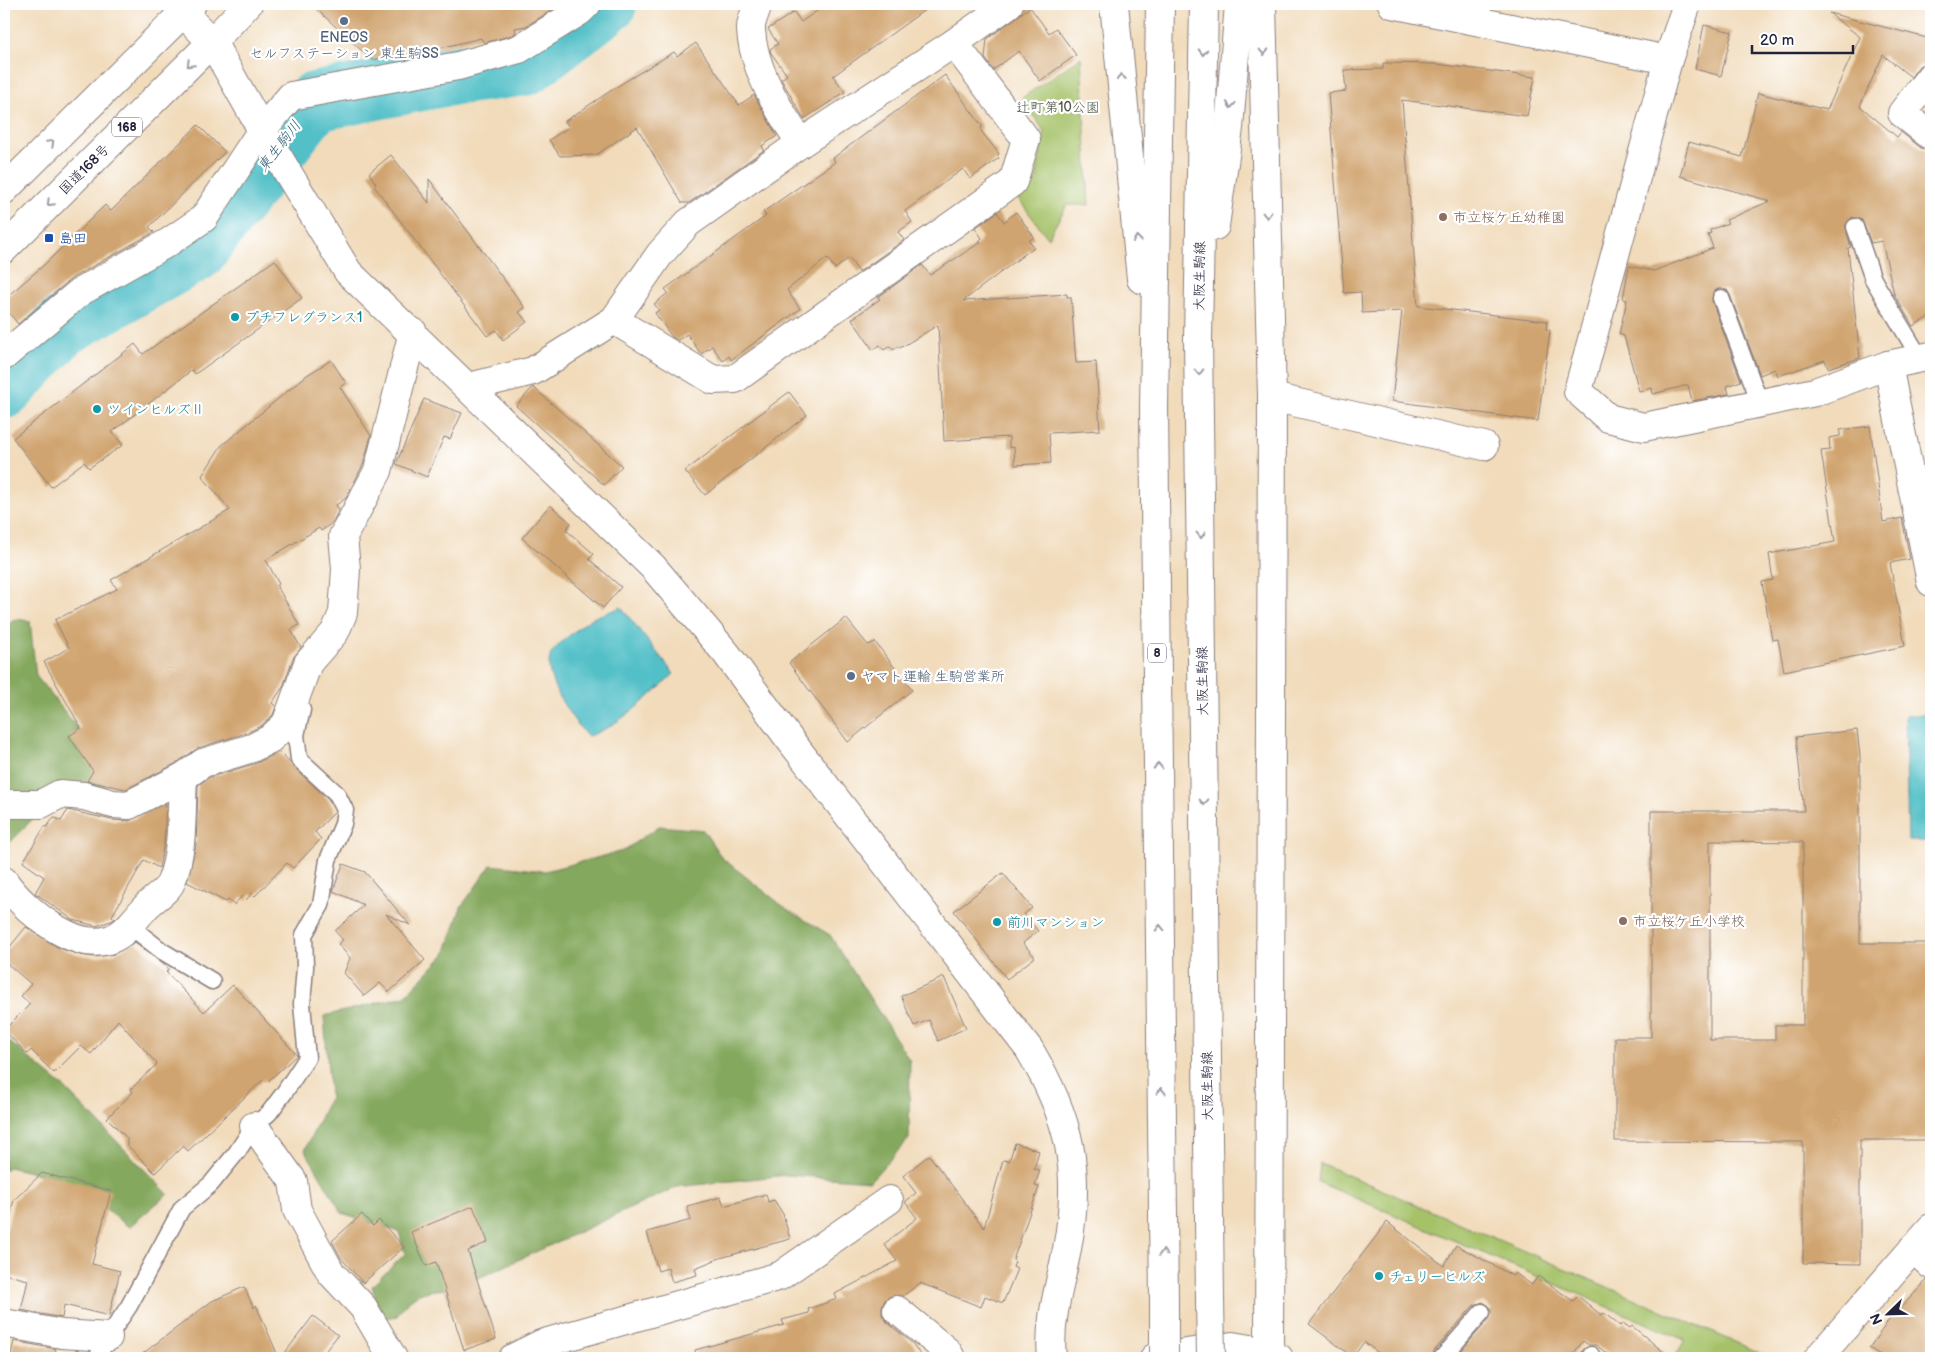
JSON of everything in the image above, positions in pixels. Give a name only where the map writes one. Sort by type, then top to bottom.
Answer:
[{"type":"main road","name":"国道168号","points":[[4,249],[248,4]]},
{"type":"main road","points":[[4,356],[80,292],[169,242],[204,218],[262,130],[291,96],[458,66],[519,49],[580,11],[587,4]]},
{"type":"main road","points":[[758,4],[750,29],[759,66],[778,109],[801,143]]},
{"type":"main road","points":[[469,387],[533,371],[614,320],[660,254],[688,223],[801,143],[954,43],[1009,4]]},
{"type":"main road","points":[[1114,4],[1154,409]]},
{"type":"main road","name":"8","points":[[1160,4],[1154,409],[1164,1358]]},
{"type":"main road","name":"大阪生駒線","points":[[1204,4],[1198,339],[1211,1358]]},
{"type":"main road","points":[[1198,339],[1228,128],[1239,4]]},
{"type":"main road","points":[[1154,1358],[1232,1346],[1263,1355],[1272,397],[1262,4]]},
{"type":"main road","points":[[1392,4],[1668,60]]},
{"type":"main road","points":[[1687,4],[1668,60],[1578,391],[1608,418],[1644,427],[1815,392],[1888,366],[1926,357]]},
{"type":"main road","points":[[4,190],[188,8],[212,42],[262,130],[348,272],[413,332],[653,567],[726,653],[787,736],[1030,1049],[1046,1077],[1064,1120],[1072,1157],[1072,1201],[1067,1248],[1054,1308],[1050,1343],[1052,1358]]},
{"type":"main road","points":[[614,320],[713,380],[735,379],[1013,182],[1026,139],[954,43]]},
{"type":"main road","points":[[1931,76],[1902,113],[1931,136]]},
{"type":"main road","points":[[4,804],[41,804],[60,794],[84,796],[113,804],[129,805],[183,777],[203,763],[252,748],[270,739],[286,724],[308,663],[335,632],[343,613],[346,569],[343,536],[378,471],[413,332]]},
{"type":"main road","points":[[1888,366],[1931,582]]},
{"type":"main road","points":[[1272,397],[1484,446]]},
{"type":"main road","points":[[4,881],[39,919],[90,944],[111,939],[130,926],[145,907],[170,884],[180,848],[183,777]]},
{"type":"main road","points":[[254,1126],[294,1181],[298,1210],[331,1273],[363,1307],[393,1358]]},
{"type":"main road","points":[[513,1358],[541,1344],[780,1276],[889,1200]]},
{"type":"main road","points":[[1826,1355],[1922,1257],[1931,1228]]},
{"type":"main road","points":[[897,1310],[947,1351],[951,1358]]},
{"type":"main road","points":[[4,1323],[62,1334],[103,1347]]},
{"type":"lane","points":[[1855,227],[1873,279],[1926,357]]},
{"type":"lane","points":[[1721,298],[1760,403]]},
{"type":"lane","points":[[103,1347],[129,1306],[182,1208],[211,1184],[237,1152],[254,1126],[269,1113],[306,1058],[302,1004],[305,967],[304,935],[321,905],[328,860],[343,824],[345,810],[337,794],[300,759],[296,735],[309,687],[306,669]]},
{"type":"lane","points":[[130,926],[162,951],[212,981]]},
{"type":"lane","points":[[1442,1358],[1482,1312]]},
{"type":"green space","name":"辻町第10公園","points":[[1081,57],[1089,205],[1067,205],[1048,238],[1016,196],[1036,180],[1044,131],[1022,98]]},
{"type":"green space","points":[[14,619],[30,621],[36,676],[82,733],[104,769],[107,802],[41,810],[4,849],[4,628]]},
{"type":"green space","points":[[659,826],[703,830],[722,858],[788,910],[830,935],[910,1061],[909,1139],[870,1181],[787,1175],[677,1187],[455,1289],[429,1291],[415,1296],[403,1307],[397,1316],[385,1318],[379,1311],[372,1286],[405,1254],[399,1232],[342,1213],[305,1150],[330,1097],[324,1016],[405,996],[445,954],[461,907],[491,865],[545,871],[623,851]]},
{"type":"green space","points":[[4,1037],[65,1088],[168,1194],[129,1227],[68,1181],[9,1167],[4,1171]]},
{"type":"green space","points":[[1320,1163],[1772,1358],[1674,1358],[1685,1340],[1318,1182]]},
{"type":"water","points":[[621,607],[674,674],[621,719],[597,733],[587,736],[566,709],[554,686],[550,674],[549,663],[551,654],[562,641],[589,620]]},
{"type":"water","points":[[1905,715],[1931,715],[1931,841],[1908,841]]},
{"type":"building","points":[[311,4],[562,4],[526,26],[515,28],[516,32],[513,35],[484,43],[481,38],[407,56],[404,53],[372,60]]},
{"type":"building","points":[[827,4],[933,4],[833,76],[845,92],[804,119],[781,79],[787,75],[771,53],[770,49],[778,44],[768,29],[794,12],[801,22]]},
{"type":"building","points":[[1030,7],[1049,33],[1056,28],[1076,55],[1040,81],[1019,51],[993,70],[985,58],[987,39]]},
{"type":"building","points":[[1829,13],[1931,39],[1931,61],[1919,66],[1911,77],[1883,55],[1860,106],[1897,137],[1901,132],[1921,148],[1931,151],[1931,316],[1913,326],[1894,294],[1882,241],[1871,243],[1862,220],[1852,217],[1845,226],[1851,247],[1848,248],[1860,358],[1828,368],[1825,360],[1778,376],[1775,369],[1760,375],[1730,295],[1727,290],[1718,289],[1713,292],[1712,301],[1741,381],[1727,386],[1729,394],[1692,401],[1688,385],[1653,394],[1652,388],[1639,391],[1624,336],[1619,334],[1627,300],[1623,299],[1629,266],[1654,271],[1713,248],[1708,234],[1711,233],[1710,230],[1728,223],[1726,220],[1770,201],[1680,176],[1689,142],[1742,157],[1758,93],[1827,110],[1860,37]]},
{"type":"building","points":[[1704,25],[1732,32],[1721,76],[1695,69]]},
{"type":"building","points":[[696,43],[739,105],[754,95],[777,136],[762,146],[764,150],[689,203],[682,203],[637,127],[596,155],[560,156],[549,140],[569,127],[565,121],[674,52],[677,56]]},
{"type":"building","points":[[1383,63],[1437,64],[1535,77],[1527,116],[1402,100],[1418,306],[1547,321],[1546,329],[1550,330],[1538,421],[1392,401],[1402,311],[1362,313],[1361,292],[1344,293],[1328,93],[1346,91],[1344,70],[1383,69]]},
{"type":"building","points":[[945,75],[982,126],[981,131],[999,154],[997,156],[999,158],[970,179],[963,169],[905,211],[912,222],[898,232],[904,240],[859,272],[849,258],[835,269],[827,258],[787,290],[800,309],[731,360],[729,356],[723,361],[712,346],[701,354],[687,334],[678,340],[672,337],[655,313],[659,310],[654,304],[668,293],[665,289],[766,216],[763,212],[835,162],[833,158]]},
{"type":"building","points":[[198,125],[225,152],[149,227],[154,232],[72,278],[18,324],[4,307],[4,299],[44,265],[105,205],[111,211]]},
{"type":"building","points":[[391,155],[429,203],[429,179],[525,308],[519,312],[527,322],[503,340],[496,330],[487,336],[374,186],[376,184],[369,173]]},
{"type":"building","points":[[997,212],[1004,222],[1016,212],[1034,237],[1029,241],[1034,247],[963,301],[1067,294],[1067,297],[1071,297],[1076,363],[1096,362],[1100,430],[1049,433],[1051,463],[1015,465],[1014,447],[1009,448],[1009,437],[944,441],[938,325],[900,348],[899,346],[893,350],[890,346],[884,350],[880,345],[873,350],[852,319],[880,299],[878,297],[922,265],[930,275],[981,242],[979,241],[982,238],[975,228]]},
{"type":"building","points":[[275,260],[302,298],[195,374],[192,370],[112,432],[123,445],[89,468],[84,462],[51,487],[13,438],[135,344],[143,354]]},
{"type":"building","points":[[331,360],[346,383],[340,387],[371,436],[363,465],[346,498],[336,505],[339,510],[332,523],[321,531],[319,528],[266,560],[279,584],[277,586],[299,625],[291,630],[301,648],[293,658],[283,687],[272,703],[276,707],[273,715],[261,726],[246,733],[198,748],[175,764],[126,789],[87,781],[93,771],[69,736],[81,728],[44,662],[69,648],[55,620],[117,589],[111,580],[230,510],[202,476],[221,446],[307,375]]},
{"type":"building","points":[[533,387],[622,466],[604,485],[516,406]]},
{"type":"building","points":[[789,392],[807,415],[705,495],[685,471]]},
{"type":"building","points":[[424,399],[462,413],[450,439],[444,437],[427,477],[396,464]]},
{"type":"building","points":[[1870,426],[1883,522],[1902,518],[1910,559],[1890,563],[1905,646],[1784,671],[1778,639],[1772,640],[1762,582],[1773,580],[1769,554],[1835,542],[1821,451],[1830,450],[1829,438],[1840,436],[1840,430]]},
{"type":"building","points":[[550,505],[571,523],[566,530],[594,554],[589,559],[621,587],[603,608],[522,538]]},
{"type":"building","name":"ヤマト運輸 生駒営業所","points":[[846,618],[868,645],[875,642],[912,690],[848,742],[789,663]]},
{"type":"building","points":[[1857,730],[1860,756],[1860,943],[1931,943],[1931,1140],[1860,1140],[1860,1264],[1803,1263],[1803,1142],[1615,1141],[1615,1037],[1651,1037],[1651,811],[1804,811],[1796,737]],"holes":[[[1710,841],[1803,842],[1803,1025],[1775,1025],[1775,1040],[1710,1040]]]},
{"type":"building","points":[[279,752],[329,801],[335,812],[315,832],[321,839],[293,868],[287,863],[255,896],[252,893],[246,900],[242,896],[234,905],[228,900],[226,902],[187,882],[196,845],[198,785],[210,777],[257,763]]},
{"type":"building","points":[[166,803],[164,842],[159,868],[144,860],[112,916],[115,919],[96,926],[73,920],[35,893],[44,877],[23,862],[45,826],[47,827],[54,817],[61,821],[68,810],[112,820],[129,821]]},
{"type":"building","points":[[343,864],[365,872],[410,925],[386,914],[425,960],[389,992],[380,983],[364,996],[344,973],[350,958],[338,944],[343,940],[335,931],[364,905],[333,891]]},
{"type":"building","name":"前川マンション","points":[[1003,873],[1032,908],[1024,914],[1038,931],[1023,943],[1035,957],[1007,979],[954,911]]},
{"type":"building","points":[[26,927],[59,948],[80,955],[95,957],[114,954],[135,942],[169,969],[166,972],[204,1012],[233,985],[297,1055],[267,1082],[264,1079],[188,1151],[183,1146],[155,1173],[127,1145],[127,1138],[107,1118],[133,1092],[131,1089],[157,1064],[118,1020],[91,1054],[81,1046],[54,1073],[31,1050],[27,1054],[4,1030],[30,1004],[21,996],[31,984],[4,961],[4,954]]},
{"type":"building","points":[[944,977],[966,1028],[938,1041],[929,1020],[914,1026],[901,996]]},
{"type":"building","points":[[1015,1143],[1039,1151],[1034,1169],[1040,1170],[1035,1186],[1039,1187],[1013,1260],[1015,1262],[1013,1267],[1017,1269],[1003,1303],[985,1296],[981,1307],[920,1283],[903,1296],[891,1296],[885,1300],[882,1307],[882,1315],[887,1322],[913,1344],[922,1358],[696,1358],[695,1350],[784,1325],[782,1320],[809,1313],[808,1309],[837,1299],[835,1294],[897,1261],[884,1244],[917,1218],[905,1202],[916,1193],[903,1176],[929,1155],[984,1228],[1003,1160],[1009,1161]]},
{"type":"building","points":[[42,1173],[111,1191],[92,1264],[120,1271],[109,1316],[64,1305],[62,1318],[21,1310],[28,1280],[4,1274],[4,1240],[14,1200]]},
{"type":"building","points":[[766,1194],[768,1202],[774,1200],[783,1214],[790,1239],[720,1258],[695,1268],[697,1275],[672,1282],[668,1268],[658,1271],[647,1232],[691,1220],[687,1206],[721,1197],[724,1206]]},
{"type":"building","points":[[473,1206],[488,1242],[468,1251],[496,1339],[464,1350],[436,1262],[426,1266],[411,1232]]},
{"type":"building","points":[[362,1214],[373,1226],[379,1220],[404,1247],[363,1283],[341,1258],[332,1241]]},
{"type":"building","points":[[1387,1222],[1444,1266],[1456,1245],[1513,1276],[1515,1273],[1532,1285],[1538,1276],[1573,1301],[1578,1296],[1601,1315],[1604,1313],[1620,1326],[1623,1323],[1630,1328],[1632,1326],[1671,1358],[1606,1358],[1609,1355],[1596,1345],[1589,1345],[1583,1341],[1570,1358],[1455,1358],[1490,1318],[1491,1308],[1483,1302],[1474,1305],[1434,1351],[1432,1358],[1385,1358],[1364,1342],[1353,1357],[1309,1324]]},
{"type":"building","points":[[1927,1280],[1931,1280],[1931,1348],[1924,1358],[1885,1358],[1869,1348],[1889,1320]]},
{"type":"building","points":[[244,1287],[254,1308],[256,1305],[279,1358],[137,1358],[212,1301]]},
{"type":"building","points":[[313,1316],[338,1335],[320,1358],[281,1358]]},
{"type":"building","points":[[14,1341],[56,1349],[54,1358],[10,1358]]},
{"type":"waterway","name":"東生駒川","points":[[4,389],[62,327],[196,252],[314,102],[437,78],[525,66],[607,4]]},
{"type":"place","name":"ENEOS セルフステーション 東生駒SS","points":[[344,21]]},
{"type":"place","name":"市立桜ケ丘幼稚園","points":[[1443,217]]},
{"type":"place","name":"島田","points":[[49,238]]},
{"type":"place","name":"プチフレグランス1","points":[[235,317]]},
{"type":"place","name":"ツインヒルズⅡ","points":[[97,409]]},
{"type":"place","name":"ヤマト運輸 生駒営業所","points":[[851,676]]},
{"type":"place","name":"市立桜ケ丘小学校","points":[[1623,921]]},
{"type":"place","name":"前川マンション","points":[[997,922]]},
{"type":"place","name":"チェリーヒルズ","points":[[1379,1276]]}]
